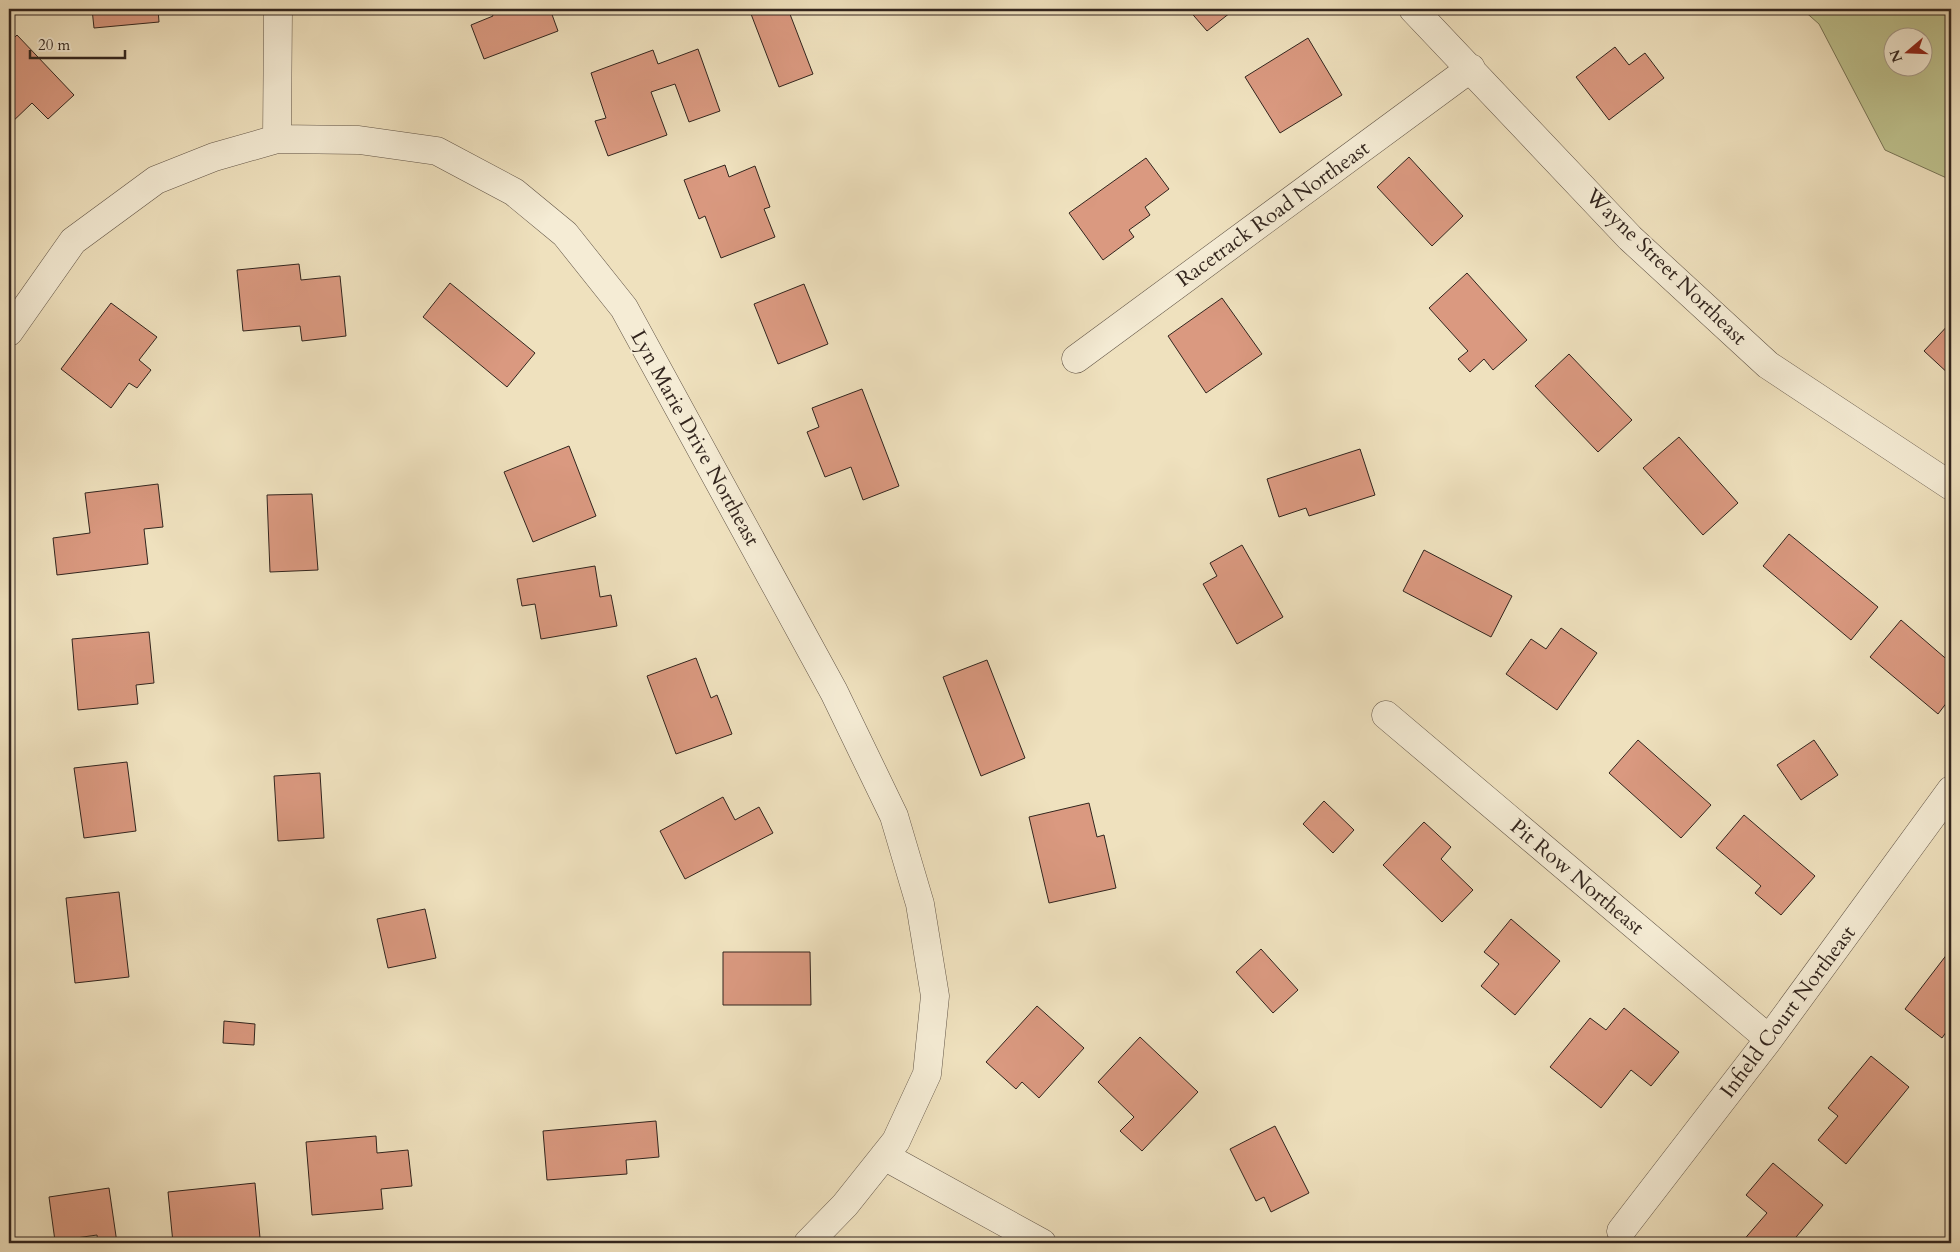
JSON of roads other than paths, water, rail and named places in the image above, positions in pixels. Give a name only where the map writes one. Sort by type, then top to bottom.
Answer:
[{"type":"street","points":[[277,139],[278,9]]},
{"type":"street","name":"Wayne Street Northeast","points":[[1413,9],[1471,68],[1630,238],[1768,365],[1951,486]]},
{"type":"street","name":"Racetrack Road Northeast","points":[[1076,359],[1471,68]]},
{"type":"street","name":"Lyn Marie Drive Northeast","points":[[9,332],[73,241],[156,180],[214,157],[277,139],[359,140],[438,151],[514,192],[565,234],[624,308],[834,692],[894,816],[920,904],[935,996],[927,1074],[896,1141],[845,1204],[808,1243]]},
{"type":"street","name":"Pit Row Northeast","points":[[1386,715],[1768,1039]]},
{"type":"street","name":"Infield Court Northeast","points":[[1620,1231],[1768,1039],[1951,790]]},
{"type":"street","points":[[884,1156],[1042,1243]]}]
